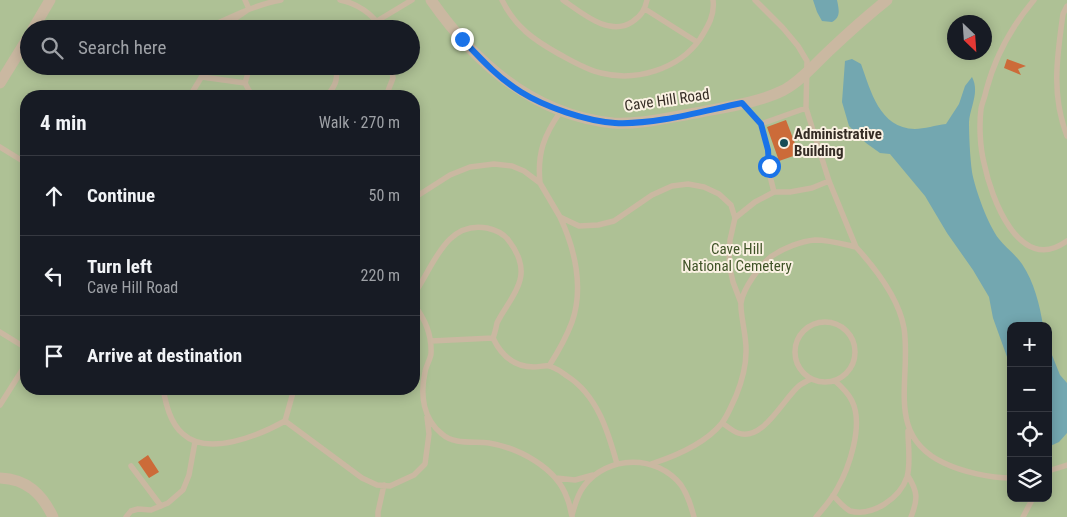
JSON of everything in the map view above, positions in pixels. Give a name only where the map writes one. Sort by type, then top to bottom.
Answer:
[{"type":"street","points":[[38,20],[50,0]]},
{"type":"street","name":"Cave Hill Road","points":[[431,0],[462,39],[505,81],[537,101],[581,116],[614,123],[660,119],[742,103],[784,90],[886,0]]},
{"type":"street","points":[[0,83],[20,52]]},
{"type":"street","points":[[0,478],[18,480],[34,490],[46,502],[52,517]]},
{"type":"lane","points":[[245,0],[249,9]]},
{"type":"lane","points":[[225,20],[249,9],[281,0]]},
{"type":"lane","points":[[340,0],[348,2],[366,12],[376,20]]},
{"type":"lane","points":[[379,20],[412,0]]},
{"type":"lane","points":[[502,0],[510,16],[534,38],[568,59],[600,73],[614,76],[633,76],[654,72],[671,64],[688,52],[697,42],[712,16],[713,0]]},
{"type":"lane","points":[[563,0],[597,22],[614,28],[628,24],[638,18],[645,9],[647,0]]},
{"type":"lane","points":[[755,0],[783,28],[807,60],[806,108],[828,181],[856,247],[880,276],[894,300],[904,326],[906,352],[904,385],[908,429],[908,476],[899,494],[890,503],[868,513],[852,514],[833,495]]},
{"type":"lane","points":[[1034,0],[1002,46],[993,66],[981,109],[983,160],[990,186],[1002,217],[1012,231],[1026,245],[1038,249],[1053,248],[1067,241]]},
{"type":"lane","points":[[1067,6],[1063,14],[1056,71],[1063,124],[1067,136]]},
{"type":"lane","points":[[235,20],[249,9]]},
{"type":"lane","points":[[645,9],[697,42]]},
{"type":"lane","points":[[247,75],[245,84],[248,90]]},
{"type":"lane","points":[[333,90],[336,86],[337,75]]},
{"type":"lane","points":[[388,90],[392,75]]},
{"type":"lane","points":[[194,90],[202,77],[245,84]]},
{"type":"lane","points":[[742,103],[761,124],[768,150],[769,172],[774,192]]},
{"type":"lane","points":[[761,124],[806,108]]},
{"type":"lane","points":[[549,366],[566,337],[573,319],[577,280],[570,239],[540,183],[538,170],[540,152],[545,138],[561,110]]},
{"type":"lane","points":[[0,147],[20,159]]},
{"type":"lane","points":[[420,194],[450,176],[470,167],[494,164],[512,166],[524,171],[540,183]]},
{"type":"lane","points":[[735,218],[755,202],[774,192],[790,192],[812,188],[828,181]]},
{"type":"lane","points":[[560,218],[579,226],[614,221],[652,195],[672,186],[688,184],[704,187],[718,194],[731,205],[735,218],[730,240],[729,264],[741,303],[746,351],[743,378],[722,423],[707,437],[688,449],[651,464]]},
{"type":"lane","points":[[420,285],[437,253],[448,240],[463,230],[479,227],[493,229],[506,236],[516,248],[521,278],[514,295],[498,322],[493,338],[498,349],[507,358],[518,364],[534,367],[549,366],[577,382],[590,398],[602,418],[617,464]]},
{"type":"lane","points":[[741,303],[746,289],[757,272],[772,256],[791,246],[814,240],[856,247]]},
{"type":"lane","points":[[285,421],[362,478],[377,485],[390,486],[414,476],[425,464],[429,434],[422,399],[425,371],[431,356],[431,341],[428,326],[420,314]]},
{"type":"lane","points":[[817,323],[837,324],[846,330],[852,338],[855,358],[851,368],[844,376],[835,380],[827,382],[811,379],[802,373],[797,364],[794,354],[800,335],[808,327],[817,323]]},
{"type":"lane","points":[[0,332],[20,344]]},
{"type":"lane","points":[[431,341],[493,338]]},
{"type":"lane","points":[[0,405],[20,373]]},
{"type":"lane","points":[[722,423],[740,434],[748,434],[757,430],[774,416],[800,385],[811,379]]},
{"type":"lane","points":[[816,517],[833,495],[845,471],[854,446],[857,424],[853,403],[835,380]]},
{"type":"lane","points":[[165,395],[171,418],[182,434],[195,442],[215,444],[241,440],[263,433],[285,421],[292,395]]},
{"type":"lane","points":[[426,415],[443,436],[458,441],[490,443],[528,456],[556,478],[567,497],[572,517]]},
{"type":"lane","points":[[908,429],[916,443],[932,457],[954,467],[1007,477]]},
{"type":"lane","points":[[126,517],[131,511],[138,509],[151,510],[168,503],[183,490],[195,442]]},
{"type":"lane","points":[[572,517],[576,500],[584,486],[595,475],[617,464],[634,462],[651,464],[667,472],[681,484],[690,500],[694,517]]},
{"type":"lane","points":[[1052,470],[1067,465]]},
{"type":"lane","points":[[131,466],[161,506]]},
{"type":"lane","points":[[1056,469],[1067,471]]},
{"type":"lane","points":[[556,478],[576,480],[595,475]]},
{"type":"lane","points":[[908,476],[916,488],[917,497],[910,517]]},
{"type":"lane","points":[[377,515],[384,485]]},
{"type":"lane","points":[[1022,517],[1031,502]]},
{"type":"green space","name":"Cave Hill National Cemetery","points":[[0,0],[1067,0],[1067,517],[0,517]]},
{"type":"water","points":[[813,0],[837,0],[839,10],[837,18],[832,22],[822,21]]},
{"type":"water","points":[[852,59],[861,64],[873,96],[885,115],[903,127],[915,129],[946,124],[959,104],[965,86],[972,77],[975,94],[969,122],[969,134],[971,166],[976,188],[982,207],[995,233],[1020,261],[1030,278],[1042,322],[1007,322],[1007,357],[993,318],[989,297],[925,196],[890,154],[880,153],[866,143],[849,126],[842,102],[845,61]]},
{"type":"water","points":[[1052,355],[1060,375],[1067,383],[1067,433],[1059,442],[1052,445]]},
{"type":"building","points":[[1007,59],[1026,66],[1018,69],[1021,75],[1004,68]]},
{"type":"building","name":"Administrative Building","points":[[786,120],[799,154],[779,161],[767,127]]},
{"type":"building","points":[[148,455],[159,472],[149,478],[138,462]]},
{"type":"place","name":"Administrative Building","points":[[784,143]]},
{"type":"route","points":[[462,39],[505,81],[521,92],[537,101],[581,116],[614,123],[633,122],[707,111],[742,103],[761,124],[768,150],[769,166]]}]
